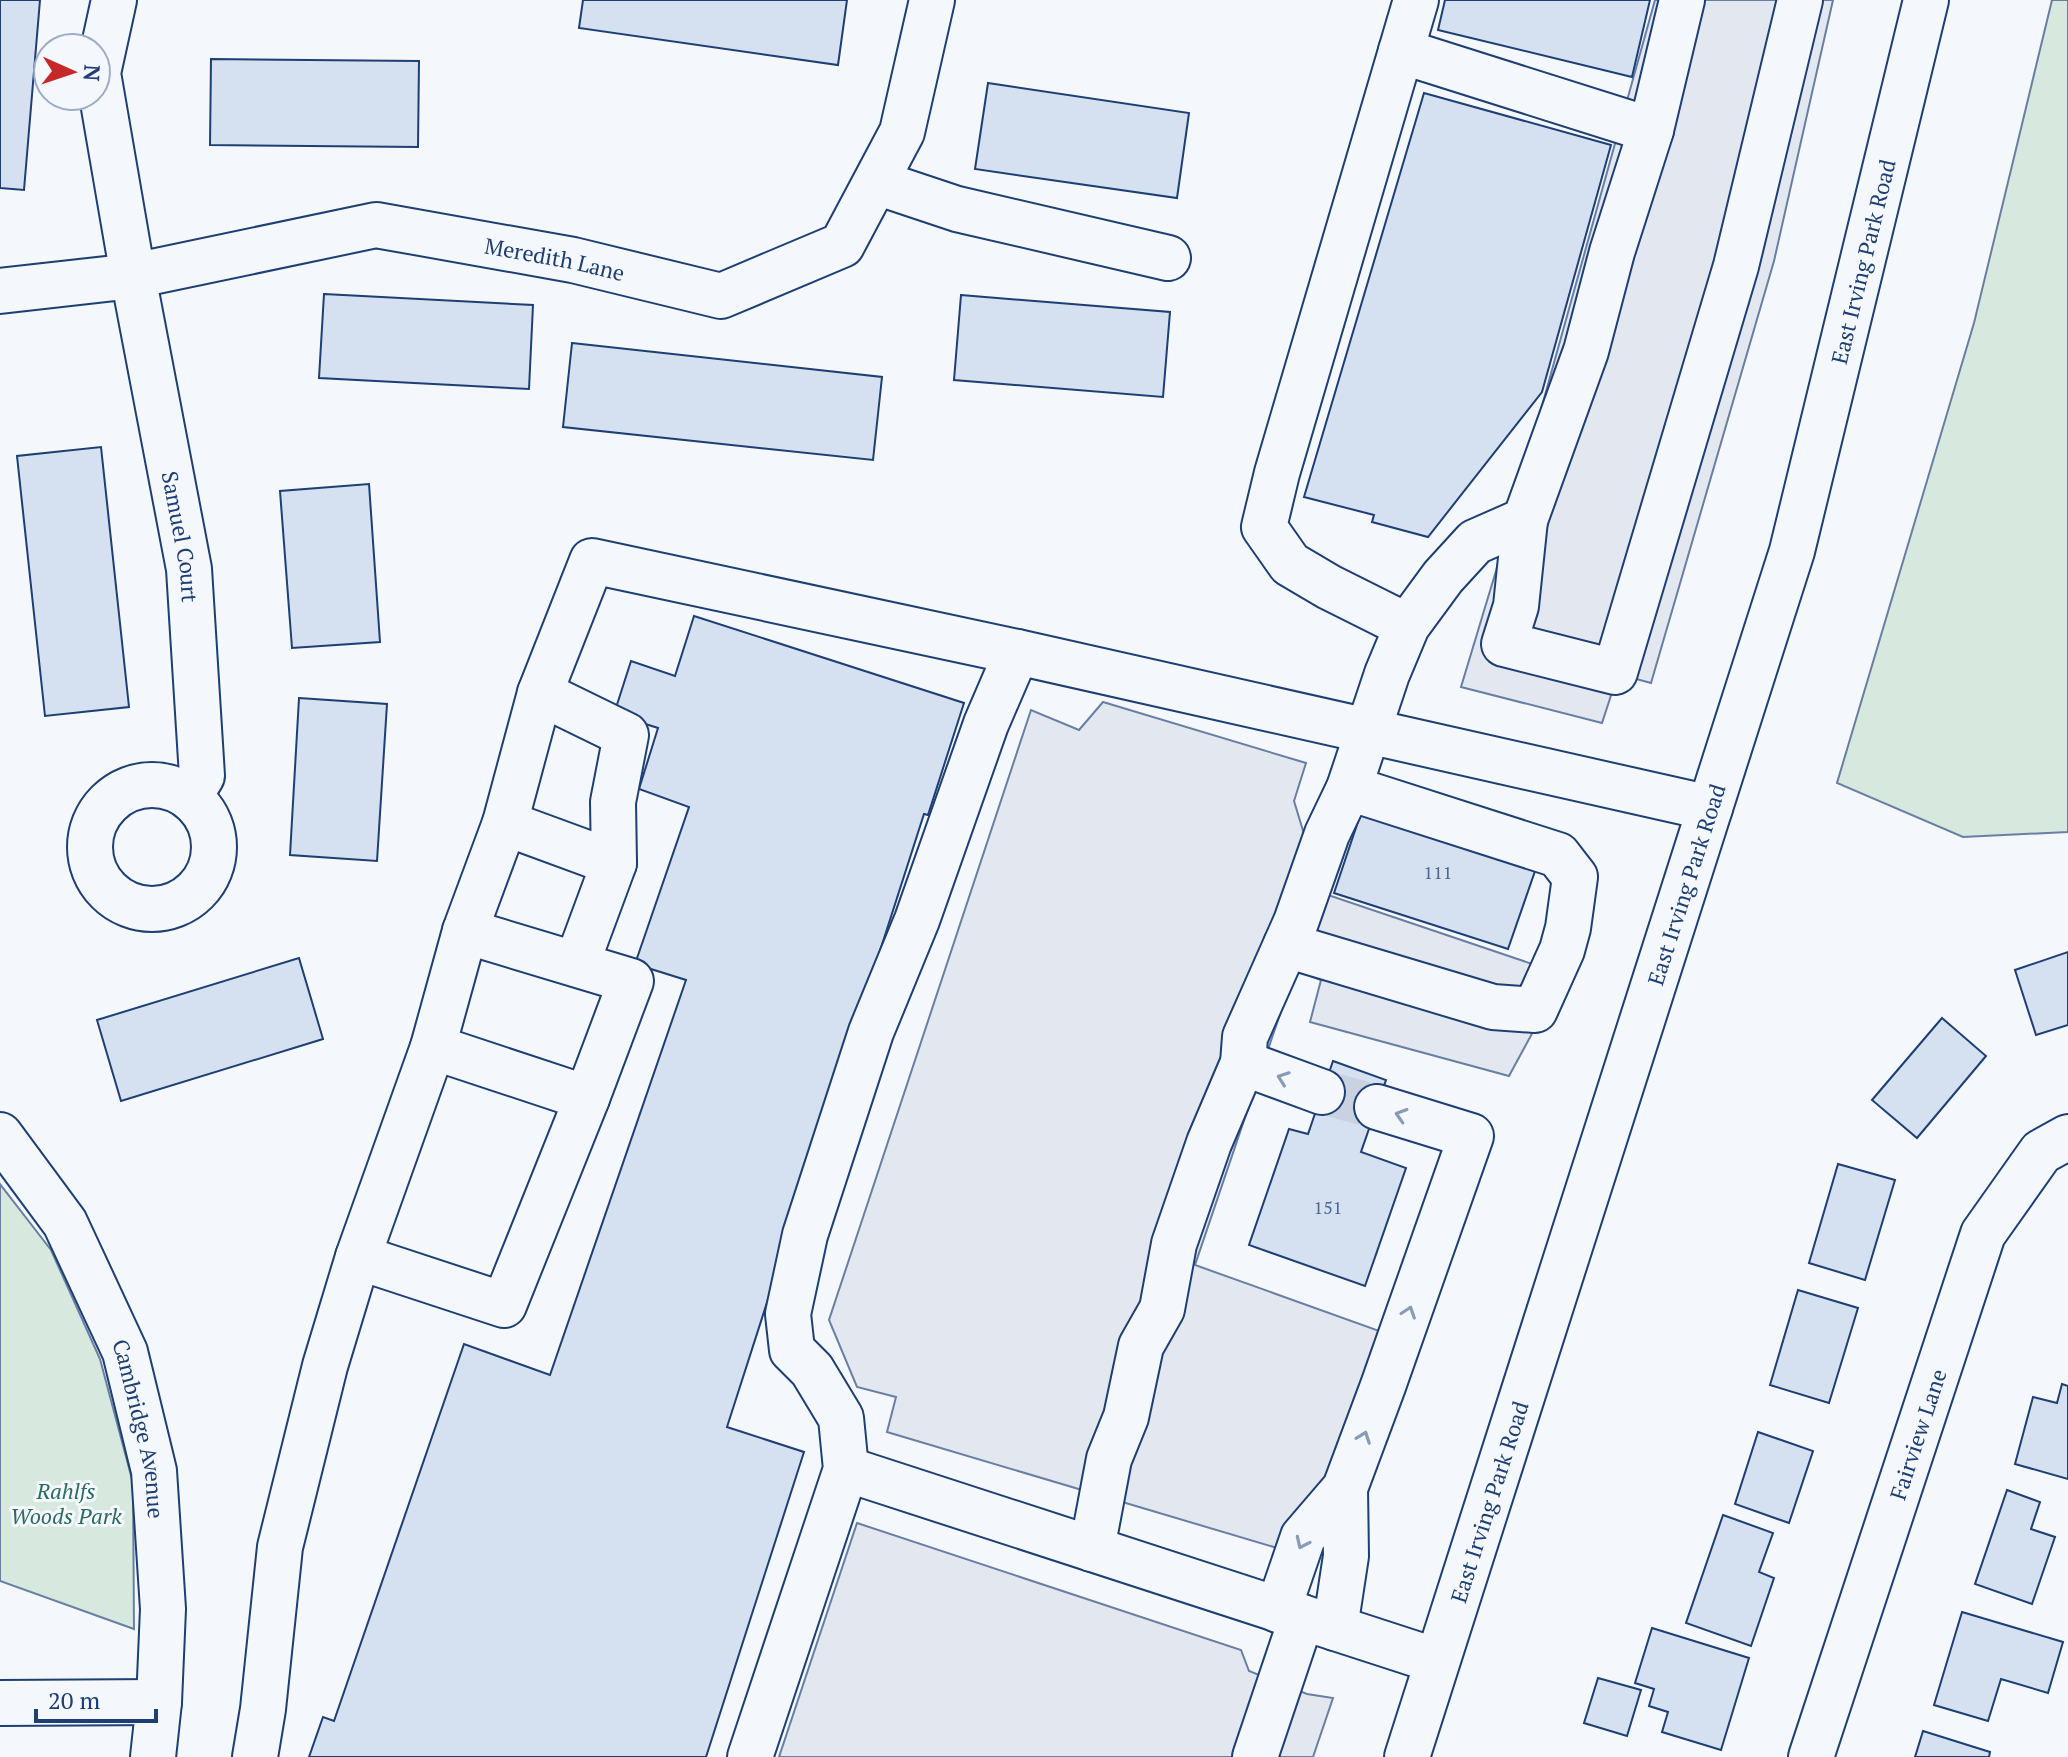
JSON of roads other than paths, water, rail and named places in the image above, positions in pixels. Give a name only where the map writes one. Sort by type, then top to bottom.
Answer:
[{"type":"street","name":"Samuel Court","points":[[114,0],[98,73],[189,569],[202,776],[189,797]]},
{"type":"street","name":"Meredith Lane","points":[[0,291],[133,276],[376,225],[573,260],[721,296],[842,245],[902,132],[932,0]]},
{"type":"street","points":[[1407,626],[1290,564],[1264,527],[1277,473],[1416,0]]},
{"type":"street","points":[[1682,0],[1651,130],[1612,252],[1586,351],[1525,520],[1516,606],[1504,644],[1615,672],[1736,266],[1800,0]]},
{"type":"street","name":"East Irving Park Road","points":[[1407,1757],[1792,551],[1926,0]]},
{"type":"street","points":[[1401,51],[1651,130]]},
{"type":"street","points":[[876,182],[957,209],[1168,258]]},
{"type":"street","points":[[1092,1549],[1109,1459],[1126,1417],[1141,1346],[1162,1309],[1174,1244],[1209,1143],[1243,1063],[1245,1037],[1296,922],[1327,834],[1349,788],[1387,674],[1407,626],[1443,577],[1475,542],[1525,520]]},
{"type":"street","points":[[255,1757],[280,1547],[325,1366],[358,1257],[433,1047],[465,931],[505,823],[540,693],[592,561],[1017,652],[1710,808]]},
{"type":"street","points":[[750,1757],[846,1469],[841,1418],[812,1370],[792,1350],[788,1314],[805,1235],[871,1032],[917,920],[986,724],[1017,652]]},
{"type":"street","points":[[540,693],[626,735],[613,802],[614,863],[577,963]]},
{"type":"street","points":[[1286,945],[1493,1007],[1535,1010],[1562,950],[1575,877],[1558,855],[1349,788]]},
{"type":"street","points":[[505,823],[614,863]]},
{"type":"street","points":[[358,1257],[504,1305],[631,981],[465,931]]},
{"type":"street","points":[[433,1047],[587,1098]]},
{"type":"street","points":[[1243,1063],[1322,1092]]},
{"type":"street","points":[[1305,1618],[1303,1537],[1345,1488],[1471,1136],[1377,1107]]},
{"type":"street","name":"Cambridge Avenue","points":[[0,1135],[65,1223],[125,1352],[154,1471],[163,1609],[153,1757]]},
{"type":"street","name":"Fairview Lane","points":[[1811,1757],[1983,1234],[2041,1152],[2068,1137]]},
{"type":"street","points":[[846,1469],[1437,1661]]},
{"type":"street","points":[[1255,1757],[1305,1618],[1346,1556],[1345,1488]]},
{"type":"street","points":[[0,1703],[159,1702]]},
{"type":"tunnel","points":[[1322,1092],[1377,1107]]},
{"type":"park label","name":"Rahlfs Woods Park","points":[[66,1502]]}]
